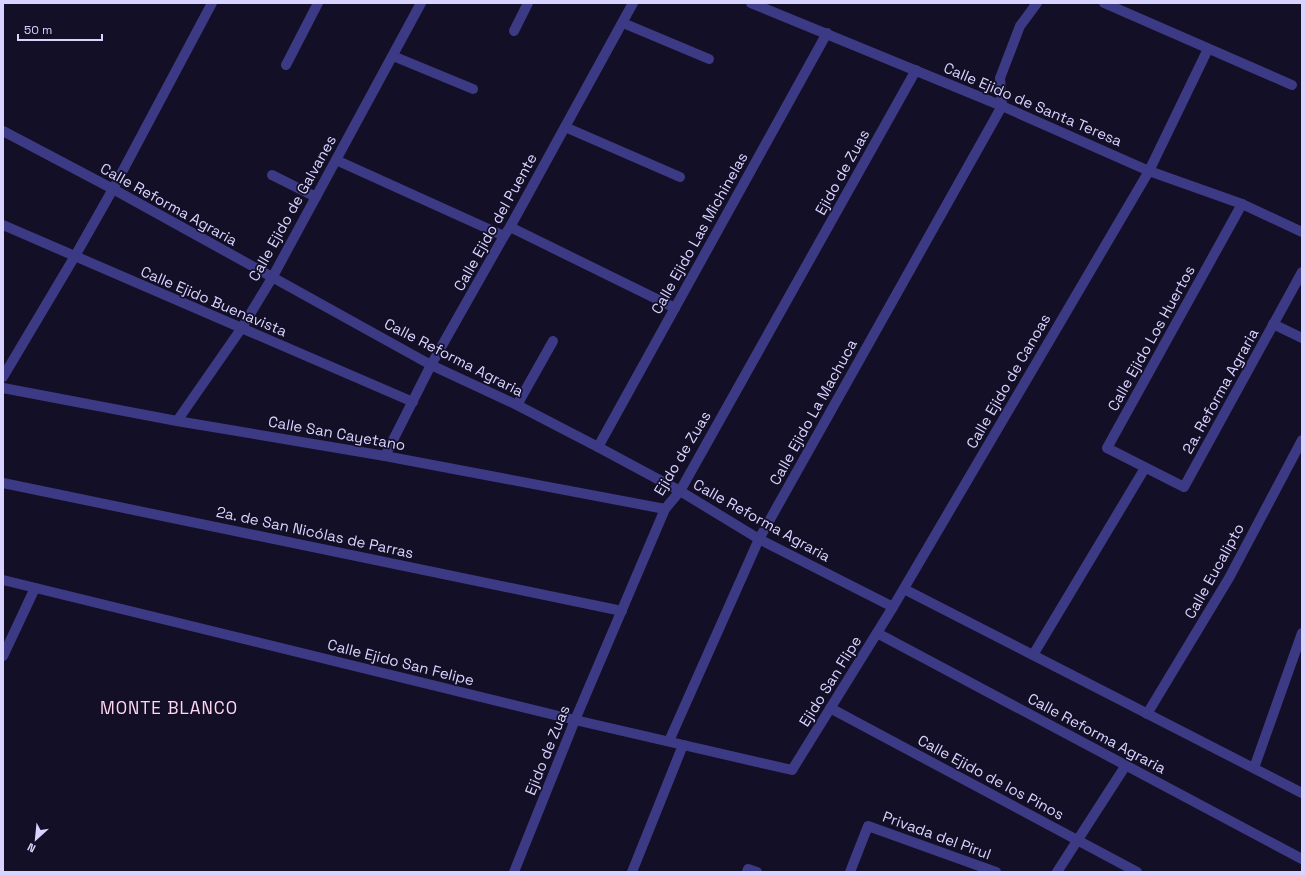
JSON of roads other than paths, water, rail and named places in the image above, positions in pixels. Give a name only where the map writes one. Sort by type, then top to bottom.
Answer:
[{"type":"street","points":[[3,378],[75,256],[212,3]]},
{"type":"street","points":[[286,64],[318,3]]},
{"type":"street","name":"Calle Ejido de Galvanes","points":[[177,421],[241,329],[272,278],[394,56],[421,3]]},
{"type":"street","points":[[514,31],[528,3]]},
{"type":"street","name":"Calle Ejido del Puente","points":[[384,456],[431,365],[507,232],[634,3]]},
{"type":"street","name":"Calle Ejido de Santa Teresa","points":[[752,3],[1002,106],[1150,171],[1242,204],[1302,232]]},
{"type":"street","points":[[1002,106],[1000,78],[1020,26],[1037,3]]},
{"type":"street","points":[[1104,3],[1292,85]]},
{"type":"street","points":[[623,23],[709,59]]},
{"type":"street","name":"Calle Ejido Las Michinelas","points":[[598,447],[827,33]]},
{"type":"street","name":"Calle Ejido de Canoas","points":[[893,607],[1150,171],[1208,49]]},
{"type":"street","points":[[394,56],[473,89]]},
{"type":"street","name":"Ejido de Zuas","points":[[514,872],[575,720],[665,509],[680,491],[916,70]]},
{"type":"street","name":"Calle Ejido La Machuca","points":[[669,742],[759,539],[1002,106]]},
{"type":"street","points":[[565,127],[680,177]]},
{"type":"street","name":"Calle Reforma Agraria","points":[[3,131],[112,189],[431,365],[517,405],[598,447],[680,491],[759,539],[893,607]]},
{"type":"street","points":[[336,160],[507,232],[675,308]]},
{"type":"street","points":[[272,174],[316,197]]},
{"type":"street","name":"Calle Ejido Los Huertos","points":[[1145,468],[1107,448],[1242,204]]},
{"type":"street","name":"Calle Ejido Buenavista","points":[[3,225],[413,402]]},
{"type":"street","name":"2a. Reforma Agraria","points":[[1145,468],[1184,487],[1302,272]]},
{"type":"street","points":[[1273,324],[1302,338]]},
{"type":"street","points":[[517,405],[553,342]]},
{"type":"street","name":"Calle San Cayetano","points":[[3,388],[177,421],[384,456],[665,509]]},
{"type":"street","name":"Calle Eucalipto","points":[[1147,714],[1228,578],[1302,440]]},
{"type":"street","points":[[1033,655],[1145,468]]},
{"type":"street","name":"2a. de San Nicólas de Parras","points":[[3,483],[622,611]]},
{"type":"street","name":"Calle Ejido San Felipe","points":[[3,580],[575,720],[792,770]]},
{"type":"street","points":[[3,656],[34,588]]},
{"type":"street","points":[[904,589],[1302,793]]},
{"type":"street","name":"Ejido San Flipe","points":[[792,770],[893,607]]},
{"type":"street","name":"Calle Reforma Agraria","points":[[877,633],[1302,859]]},
{"type":"street","points":[[1254,768],[1302,634]]},
{"type":"street","name":"Calle Ejido de los Pinos","points":[[830,708],[1137,872]]},
{"type":"street","points":[[632,872],[683,745]]},
{"type":"street","points":[[1057,872],[1126,765]]},
{"type":"street","name":"Privada del Pirul","points":[[850,872],[868,826],[996,872]]},
{"type":"district","name":"MONTE BLANCO","points":[[169,708]]}]
